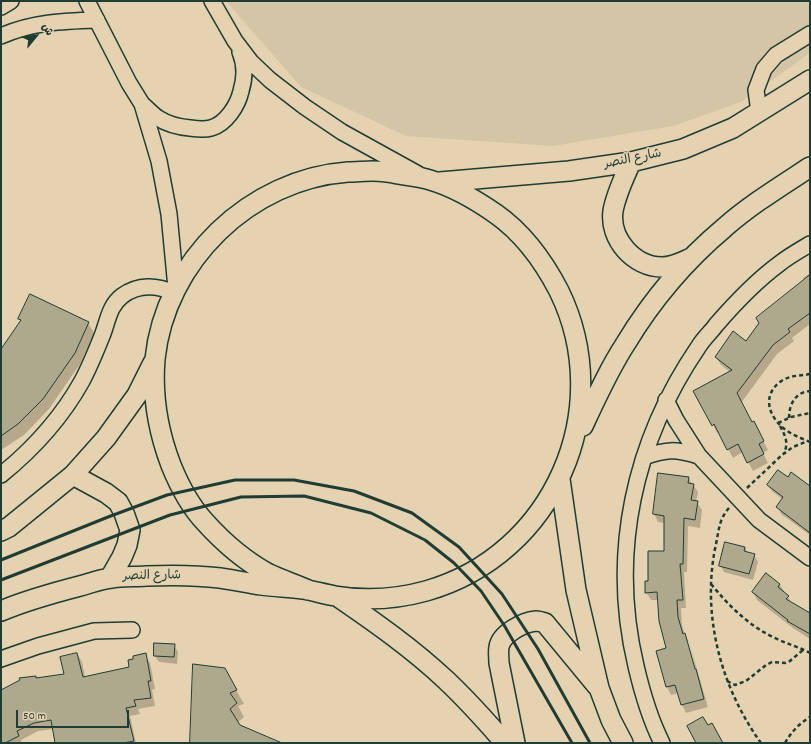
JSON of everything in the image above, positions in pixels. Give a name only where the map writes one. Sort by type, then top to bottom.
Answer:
[{"type":"main road","name":"شارع النصر","points":[[432,180],[569,171],[631,162],[683,149],[733,128],[810,80]]},
{"type":"main road","points":[[631,162],[622,181],[613,212],[614,228],[620,244],[631,256],[646,264],[656,266],[662,267],[678,264],[692,257]]},
{"type":"main road","points":[[571,451],[579,415],[581,378],[578,349],[566,306],[550,273],[528,244],[502,218],[471,197],[432,180],[377,170],[328,174],[281,188],[239,213],[203,247],[175,290],[162,325],[156,358],[155,401],[163,444],[179,483],[198,513],[232,550],[268,573],[308,590],[337,596],[367,598],[389,597],[426,591],[481,567],[505,549],[526,528],[545,505],[560,479],[599,390],[626,343],[657,298],[692,257],[724,228],[757,201],[810,167]]},
{"type":"main road","points":[[1,531],[9,527],[73,475],[106,438],[138,394],[156,358]]},
{"type":"main road","points":[[73,475],[106,493],[118,502],[124,513],[130,530],[127,545],[110,578]]},
{"type":"main road","points":[[560,479],[576,590],[599,688],[623,743]]},
{"type":"main road","name":"شارع النصر","points":[[1,611],[48,594],[110,578],[172,575],[217,578],[308,590]]},
{"type":"main road","points":[[337,596],[414,652],[446,680],[477,711],[505,743]]},
{"type":"main road","points":[[515,743],[499,663],[499,646],[502,639],[514,629],[537,621],[545,623],[599,688]]},
{"type":"street","points":[[1,7],[11,1]]},
{"type":"street","points":[[1,475],[34,446],[52,426],[68,404],[94,357],[103,334],[110,309],[116,302],[126,294],[138,288],[157,287],[175,290],[169,214],[159,161],[142,104],[129,83],[87,1]]},
{"type":"street","points":[[142,104],[159,118],[180,127],[203,130],[213,128],[223,121],[232,110],[240,98],[243,84],[243,62],[235,41],[212,1]]},
{"type":"street","points":[[1,36],[31,26],[50,22],[97,20]]},
{"type":"street","points":[[759,112],[756,90],[764,69],[776,55],[810,34]]},
{"type":"street","points":[[235,41],[251,62],[270,80],[304,107],[342,132],[432,180]]},
{"type":"street","points":[[662,743],[641,689],[630,642],[625,593],[627,537],[633,496],[644,457],[666,400],[700,344],[737,301],[779,264],[810,244]]},
{"type":"street","points":[[666,400],[676,420],[699,456],[759,520],[810,558]]},
{"type":"street","points":[[644,457],[662,451],[680,451],[699,456]]},
{"type":"street","points":[[1,659],[38,646],[94,631],[132,630]]},
{"type":"path","points":[[782,455],[787,445],[785,436],[769,408],[768,401],[774,389],[780,382],[788,378],[810,374]]},
{"type":"path","points":[[788,418],[792,401],[798,395],[810,391]]},
{"type":"path","points":[[779,424],[788,418],[810,413]]},
{"type":"path","points":[[779,424],[809,442]]},
{"type":"path","points":[[761,743],[742,715],[727,681],[721,662],[713,624],[711,584],[714,556],[722,516],[738,497],[782,455],[793,447],[809,442]]},
{"type":"path","points":[[711,584],[734,610],[747,621],[777,639],[810,653]]},
{"type":"path","points":[[727,681],[735,685],[741,684],[755,676],[766,665],[772,662],[785,663],[790,661],[803,650]]},
{"type":"path","points":[[785,743],[791,732],[802,722],[810,718]]},
{"type":"shaded area","points":[[226,1],[810,1],[810,53],[741,102],[673,126],[553,146],[406,136],[301,87]]},
{"type":"building","points":[[810,275],[810,313],[788,329],[790,332],[773,345],[737,393],[764,441],[759,444],[764,454],[747,463],[738,444],[727,450],[714,424],[712,426],[693,391],[732,370],[715,357],[733,331],[746,341],[759,323],[756,318]]},
{"type":"building","points":[[30,294],[89,322],[75,353],[43,399],[18,424],[1,436],[1,349],[21,320],[18,319]]},
{"type":"building","points":[[778,470],[788,477],[791,472],[810,486],[810,533],[776,507],[783,497],[767,485]]},
{"type":"building","points":[[658,473],[689,477],[688,483],[694,484],[691,500],[698,501],[695,520],[684,518],[683,564],[680,564],[683,600],[677,600],[678,617],[683,634],[685,633],[704,699],[681,705],[675,685],[666,687],[656,651],[666,648],[659,621],[657,592],[645,593],[645,581],[648,581],[648,551],[664,551],[664,516],[653,514]]},
{"type":"building","points":[[725,542],[745,547],[744,551],[755,554],[749,574],[719,566]]},
{"type":"building","points":[[766,573],[780,584],[778,587],[789,596],[786,599],[810,613],[810,634],[787,621],[788,620],[752,592]]},
{"type":"building","points":[[154,643],[175,644],[174,657],[154,656]]},
{"type":"building","points":[[77,653],[83,677],[129,667],[128,660],[133,659],[133,656],[146,653],[151,681],[148,681],[151,698],[134,700],[136,706],[126,708],[134,741],[123,743],[55,743],[51,720],[34,723],[17,731],[19,736],[5,743],[1,743],[1,690],[20,680],[19,678],[36,676],[36,678],[64,674],[60,657]]},
{"type":"building","points":[[193,664],[225,668],[237,690],[230,693],[237,703],[230,709],[240,725],[282,743],[190,743]]},
{"type":"building","points":[[703,717],[708,725],[712,723],[723,743],[696,743],[687,726]]},
{"type":"railway","points":[[1,560],[167,495],[235,480],[294,480],[354,491],[412,513],[459,547],[502,594],[538,649],[590,743]]},
{"type":"railway","points":[[1,580],[170,515],[241,497],[304,496],[371,513],[425,540],[454,563],[481,591],[504,625],[572,743]]}]
